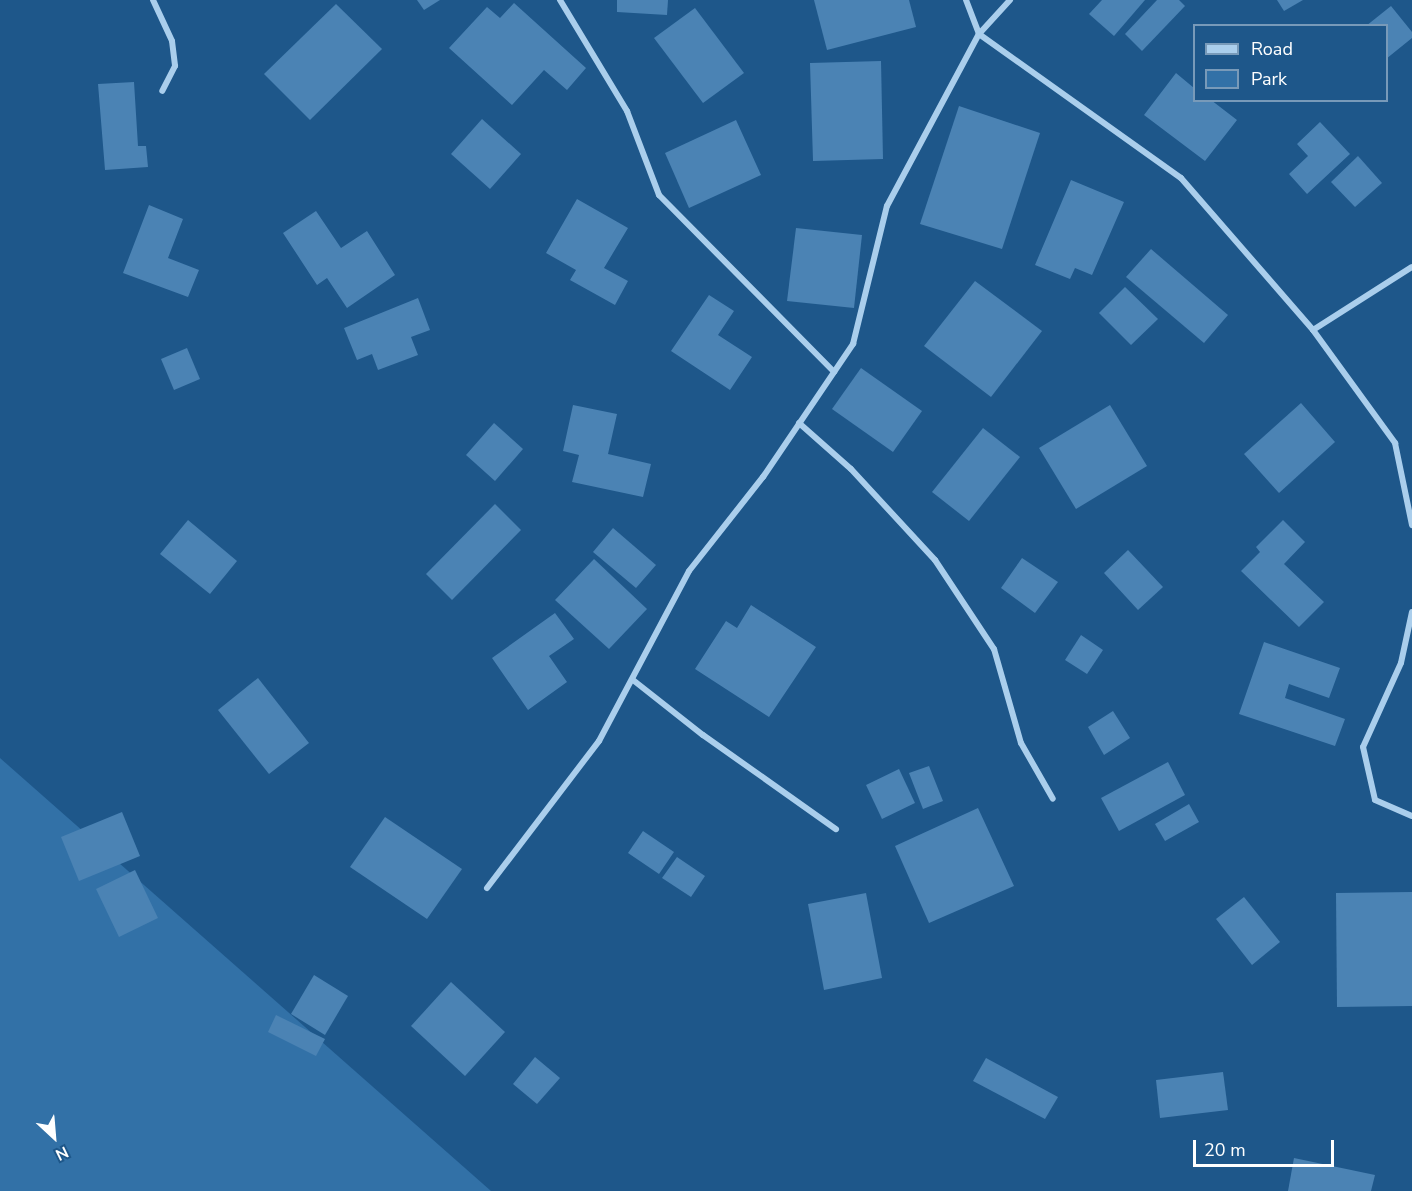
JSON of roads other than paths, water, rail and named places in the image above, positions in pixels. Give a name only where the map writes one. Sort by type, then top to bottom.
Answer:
[{"type":"street","points":[[153,0],[172,41],[176,66],[162,91]]},
{"type":"street","points":[[560,0],[627,111],[659,195],[834,372]]},
{"type":"street","points":[[966,0],[979,34],[1181,178],[1313,330],[1395,443],[1412,525]]},
{"type":"street","points":[[487,888],[599,741],[689,571],[763,477],[853,344],[887,206],[979,34],[1010,0]]},
{"type":"street","points":[[1313,330],[1412,267]]},
{"type":"street","points":[[799,423],[851,469],[934,560],[994,649],[1021,743],[1053,799]]},
{"type":"street","points":[[1412,612],[1401,663],[1363,747],[1375,800],[1412,816]]},
{"type":"street","points":[[633,680],[703,735],[836,829]]}]
